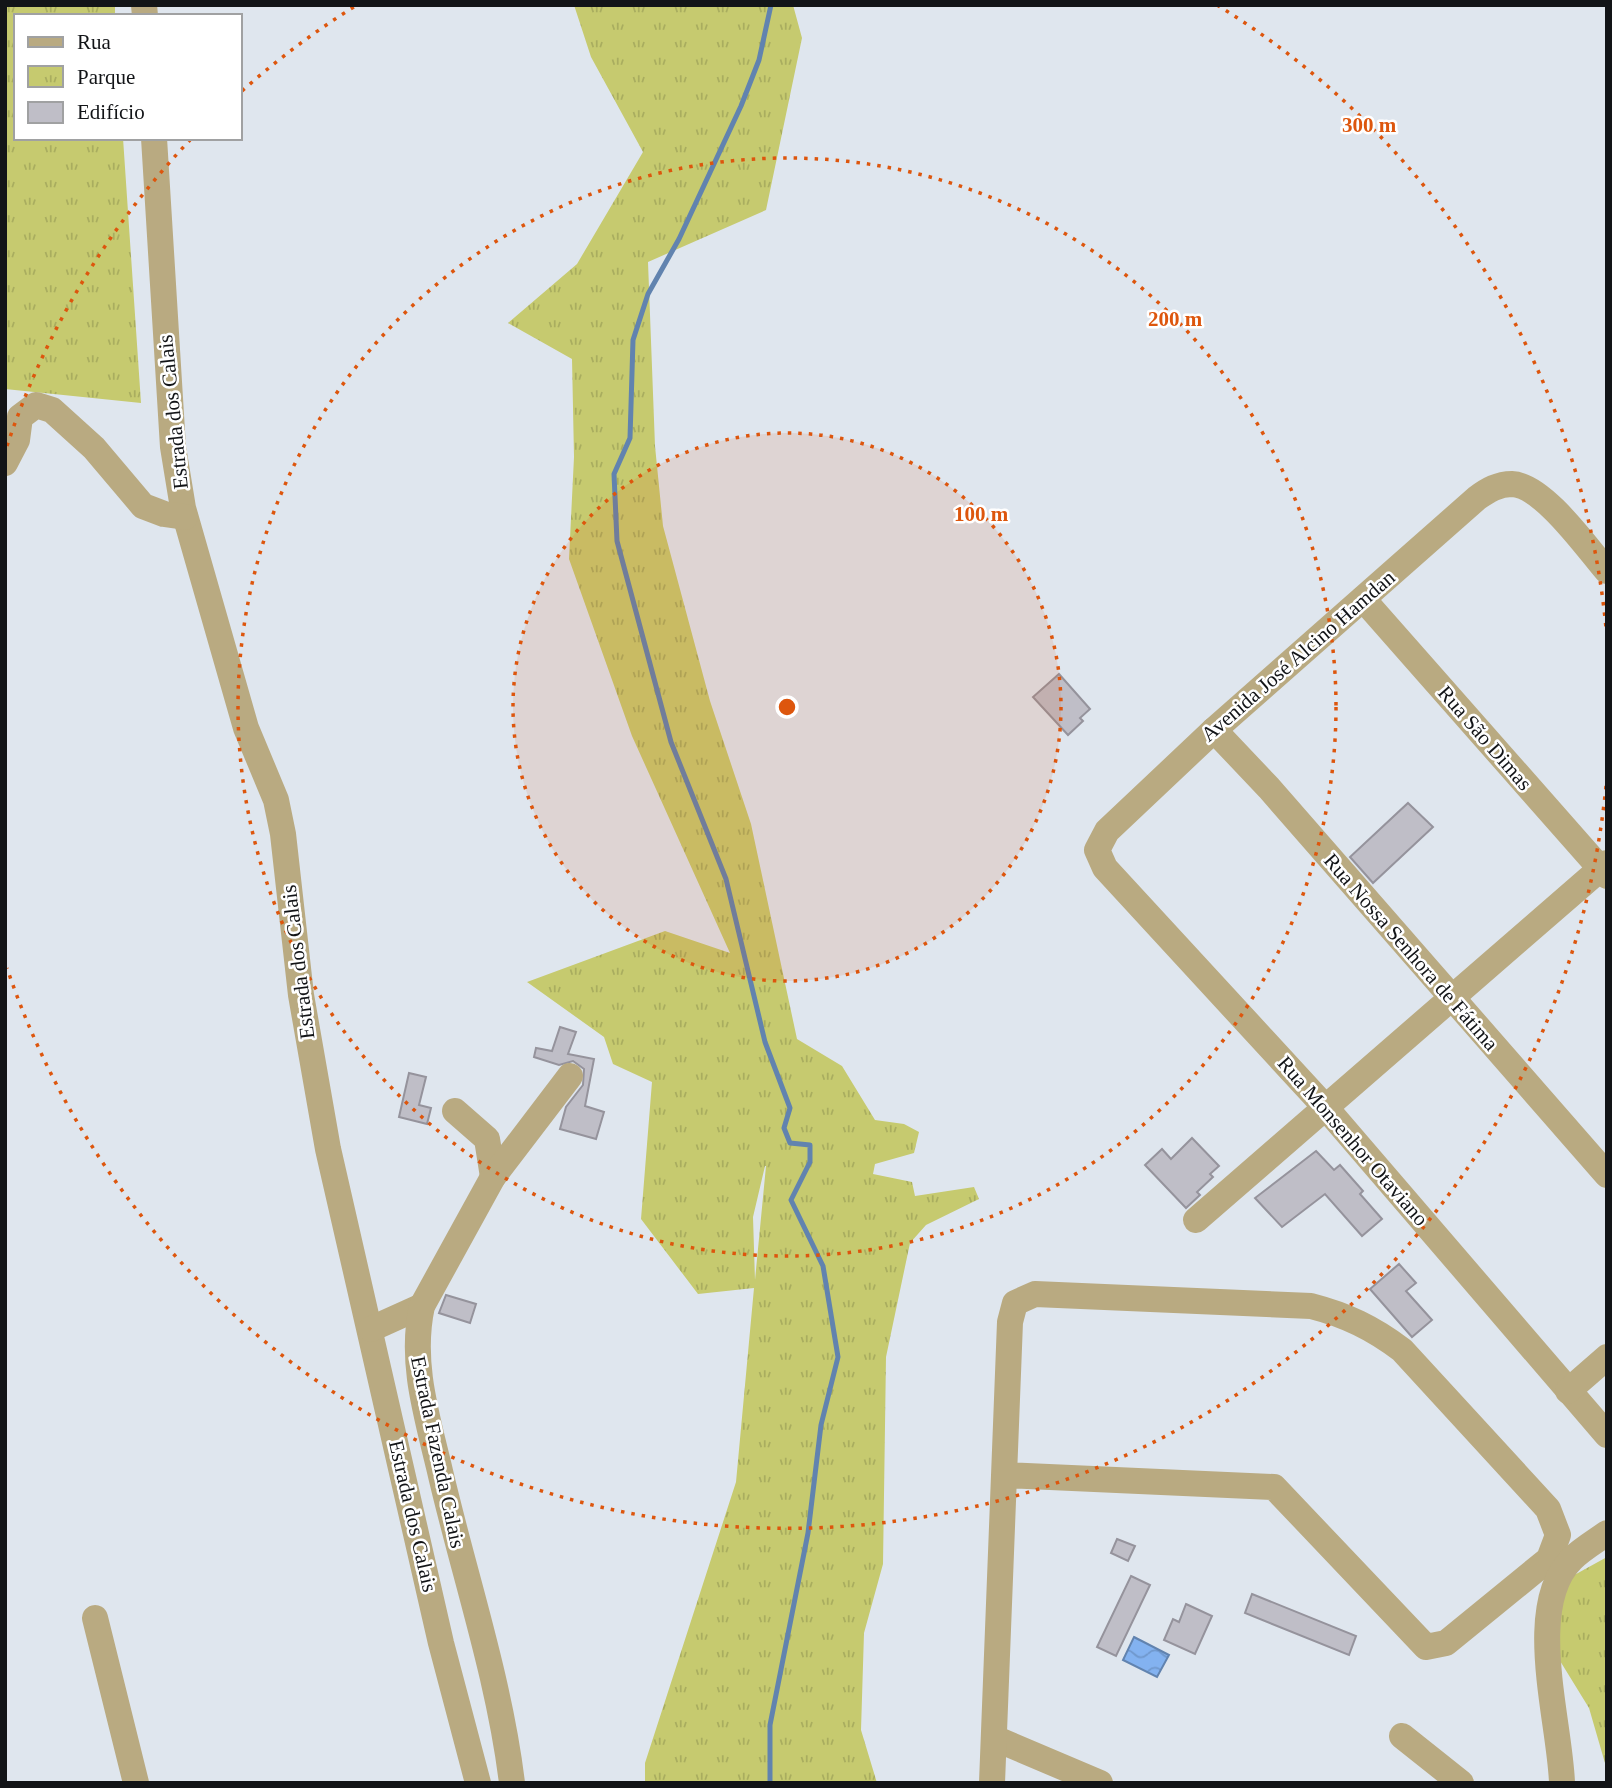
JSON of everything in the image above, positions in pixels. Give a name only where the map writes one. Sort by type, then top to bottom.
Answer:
[{"type":"street","name":"Estrada dos Calais","points":[[153,140],[173,447],[186,517],[242,716],[276,800],[283,834],[313,1076],[441,1643],[478,1783]]},
{"type":"street","points":[[5,463],[17,440],[20,417],[36,405],[52,410],[94,449],[143,506],[164,514],[186,517]]},
{"type":"street","name":"Avenida José Alcino Hamdan","points":[[1097,849],[1107,831],[1214,730],[1477,498],[1493,487],[1514,484],[1544,501],[1607,570]]},
{"type":"street","name":"Rua São Dimas","points":[[1363,599],[1605,869]]},
{"type":"street","name":"Rua Nossa Senhora de Fátima","points":[[1214,730],[1269,788],[1607,1175]]},
{"type":"street","name":"Rua Monsenhor Otaviano","points":[[1097,849],[1105,868],[1326,1108],[1607,1435]]},
{"type":"street","points":[[1196,1220],[1605,869]]},
{"type":"street","name":"Estrada Fazenda Calais","points":[[512,1783],[502,1712],[460,1558],[420,1385],[415,1351],[422,1306],[492,1177],[570,1076]]},
{"type":"street","points":[[455,1111],[487,1139],[492,1177]]},
{"type":"street","points":[[992,1783],[994,1738],[1004,1475],[1010,1322],[1015,1303],[1035,1294],[1311,1306],[1354,1320],[1402,1350],[1548,1509],[1558,1535],[1549,1559],[1446,1643],[1426,1647],[1274,1487],[1004,1475]]},
{"type":"street","points":[[371,1329],[422,1306]]},
{"type":"street","points":[[1568,1391],[1607,1357]]},
{"type":"street","points":[[1562,1783],[1546,1626],[1552,1594],[1560,1574],[1572,1558],[1607,1533]]},
{"type":"street","points":[[95,1618],[136,1783]]},
{"type":"street","points":[[1402,1736],[1461,1783]]},
{"type":"street","points":[[994,1738],[1100,1783]]},
{"type":"green space","points":[[5,5],[115,5],[115,14],[14,14],[14,140],[123,140],[141,403],[5,389]]},
{"type":"green space","points":[[574,5],[793,5],[802,38],[766,210],[648,262],[655,446],[663,526],[710,701],[751,824],[797,1039],[842,1066],[875,1120],[904,1124],[919,1132],[914,1153],[875,1164],[873,1174],[912,1182],[915,1196],[974,1187],[979,1199],[926,1225],[910,1243],[886,1357],[883,1564],[864,1633],[861,1730],[877,1783],[645,1783],[645,1763],[736,1482],[754,1288],[698,1294],[641,1219],[652,1082],[613,1064],[604,1037],[527,982],[665,931],[730,953],[632,736],[569,559],[574,457],[572,359],[508,323],[577,264],[643,152],[591,57]],"holes":[[[766,1166],[755,1280],[753,1217]]]},
{"type":"green space","points":[[1607,1557],[1607,1770],[1589,1708],[1549,1643],[1558,1584]]},
{"type":"water","points":[[1134,1637],[1169,1655],[1157,1677],[1123,1660]]},
{"type":"building","points":[[1059,674],[1090,709],[1080,718],[1083,721],[1068,735],[1033,697]]},
{"type":"building","points":[[1408,803],[1433,827],[1373,883],[1350,857]]},
{"type":"building","points":[[560,1027],[576,1032],[568,1054],[594,1059],[585,1106],[604,1112],[596,1139],[560,1129],[566,1107],[583,1085],[584,1069],[573,1061],[559,1065],[534,1057],[536,1048],[552,1051]]},
{"type":"building","points":[[409,1073],[426,1077],[419,1105],[431,1108],[427,1124],[399,1117]]},
{"type":"building","points":[[1192,1138],[1219,1166],[1210,1174],[1213,1177],[1197,1192],[1200,1195],[1186,1208],[1145,1165],[1162,1149],[1171,1159]]},
{"type":"building","points":[[1316,1151],[1334,1170],[1340,1165],[1363,1191],[1360,1194],[1382,1219],[1362,1236],[1325,1194],[1282,1227],[1255,1198]]},
{"type":"building","points":[[1399,1264],[1416,1283],[1406,1291],[1432,1320],[1412,1337],[1370,1289]]},
{"type":"building","points":[[446,1295],[476,1304],[470,1323],[439,1313]]},
{"type":"building","points":[[1117,1539],[1135,1546],[1128,1561],[1111,1553]]},
{"type":"building","points":[[1131,1576],[1150,1585],[1116,1656],[1097,1647]]},
{"type":"building","points":[[1252,1594],[1356,1636],[1349,1655],[1245,1613]]},
{"type":"building","points":[[1186,1604],[1212,1616],[1195,1654],[1164,1640],[1173,1619],[1179,1622]]},
{"type":"waterway","points":[[770,1783],[770,1725],[808,1533],[821,1425],[838,1357],[823,1266],[791,1200],[810,1162],[810,1145],[790,1143],[784,1128],[790,1108],[765,1042],[726,879],[671,742],[617,541],[614,474],[630,438],[633,340],[648,294],[679,239],[741,106],[759,60],[771,5]]}]
